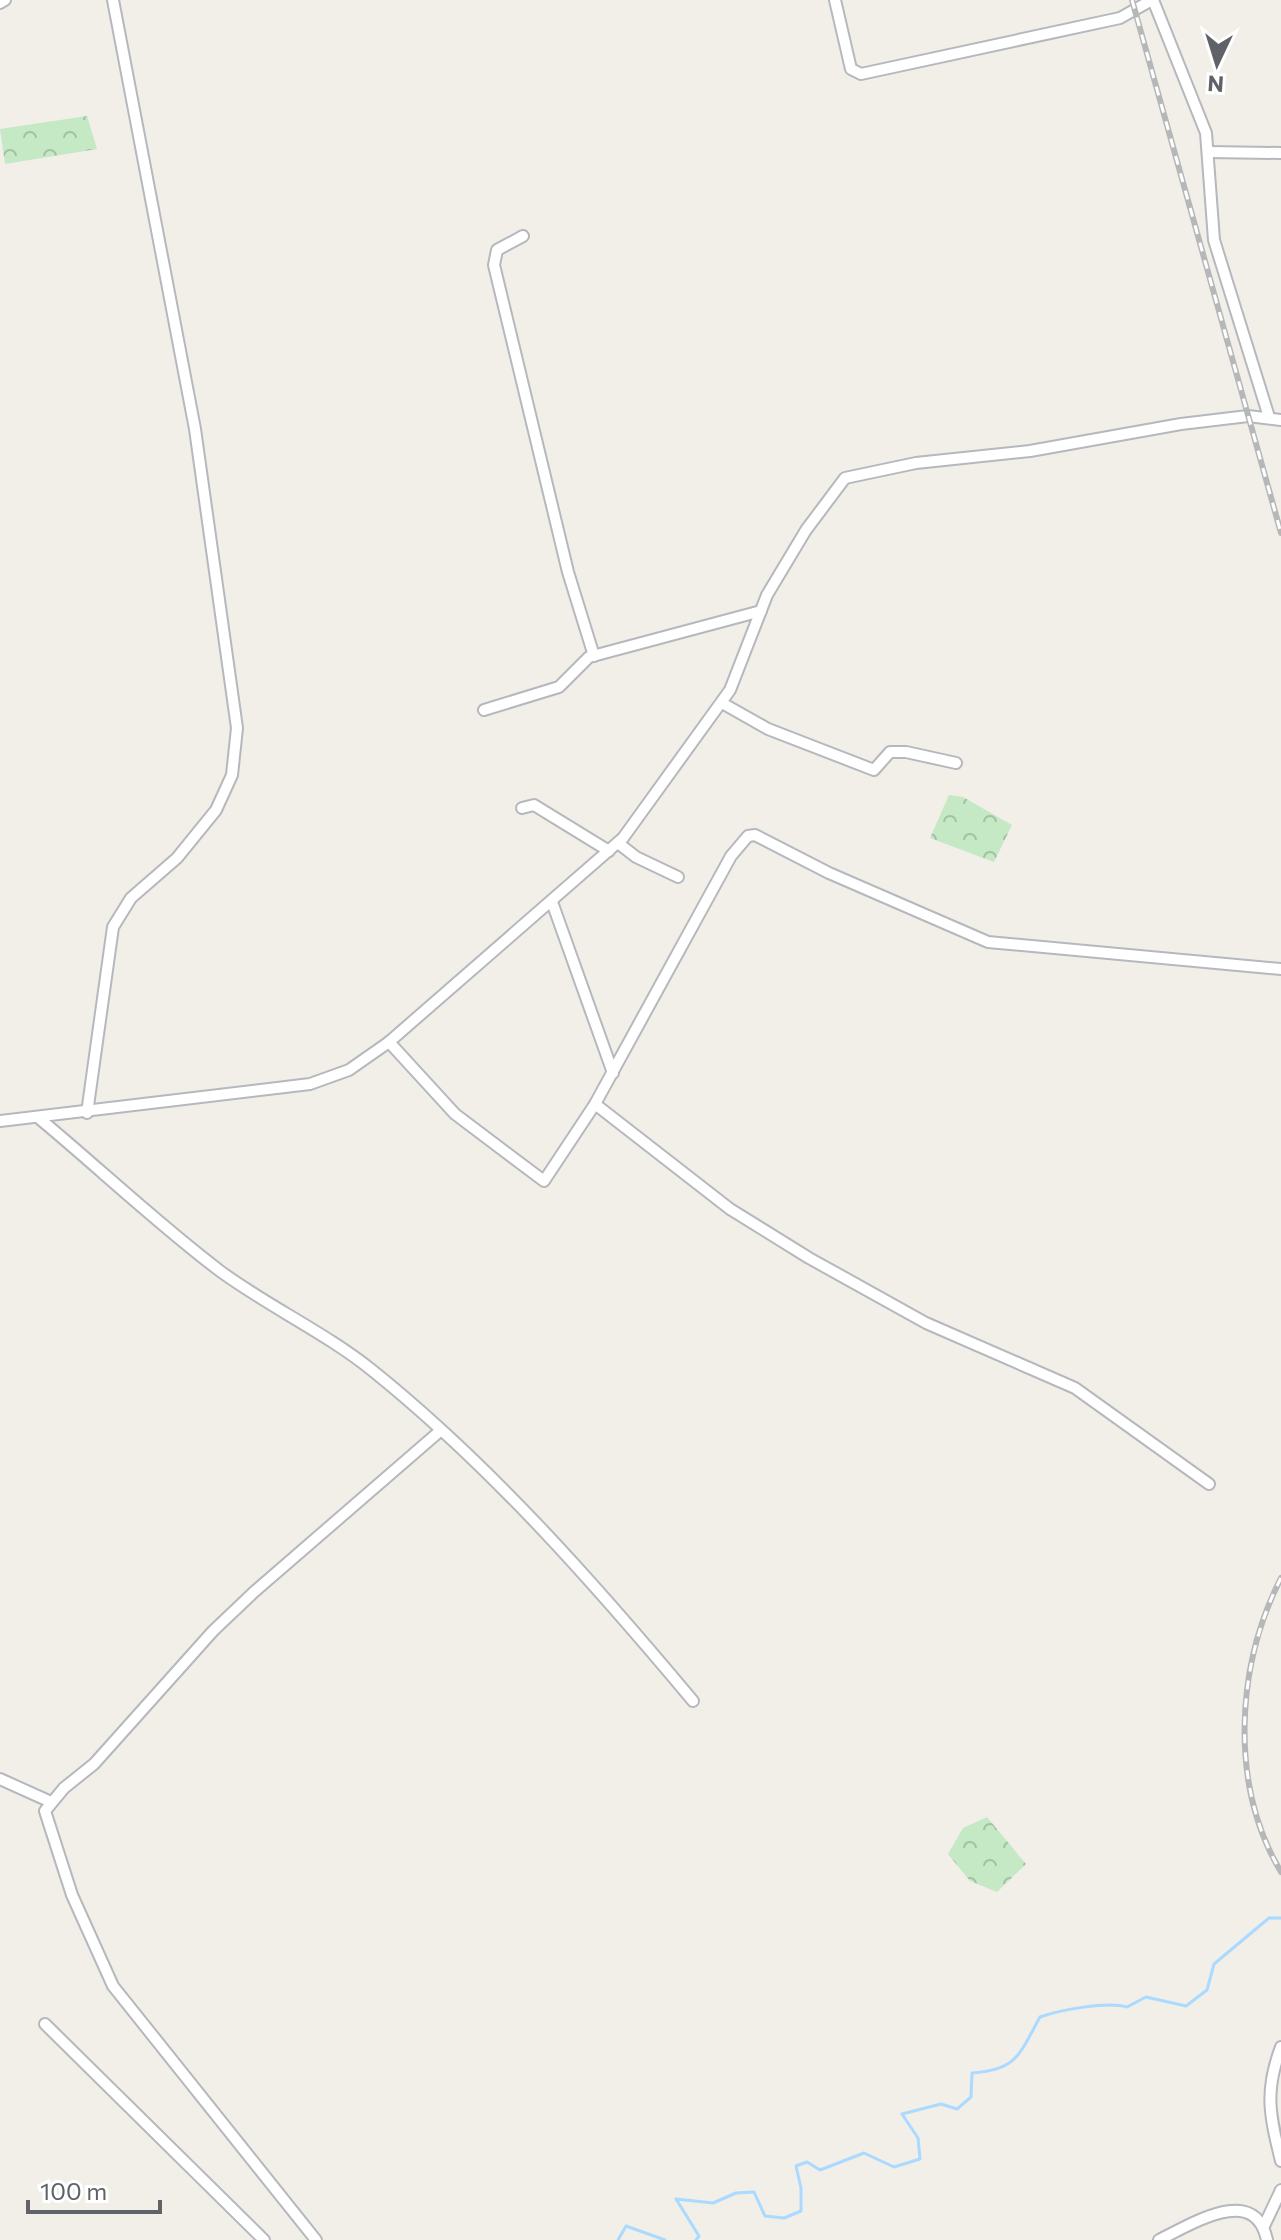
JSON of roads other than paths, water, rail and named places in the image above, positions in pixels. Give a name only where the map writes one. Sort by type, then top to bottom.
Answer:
[{"type":"street","points":[[87,1113],[113,927],[131,898],[177,858],[216,810],[232,775],[237,728],[195,429],[113,0]]},
{"type":"street","points":[[835,0],[851,69],[856,74],[1120,18],[1152,0],[1186,89],[1202,120],[1208,152],[1209,215],[1214,240],[1269,417]]},
{"type":"street","points":[[1208,152],[1281,153]]},
{"type":"street","points":[[523,236],[497,250],[494,265],[568,572],[594,656]]},
{"type":"street","points":[[0,1121],[40,1119],[310,1084],[349,1070],[389,1042],[618,843],[722,703],[745,656],[761,611],[806,530],[845,478],[916,463],[1030,451],[1181,424],[1269,417],[1281,420]]},
{"type":"street","points":[[484,710],[559,687],[568,681],[586,658],[761,611]]},
{"type":"street","points":[[722,703],[768,729],[874,770],[890,752],[906,752],[956,763]]},
{"type":"street","points":[[522,808],[534,805],[609,851]]},
{"type":"street","points":[[389,1042],[455,1114],[544,1181],[595,1104],[731,856],[748,836],[764,838],[829,873],[988,942],[1281,969]]},
{"type":"street","points":[[618,843],[636,857],[678,877]]},
{"type":"street","points":[[552,902],[613,1073]]},
{"type":"street","points":[[595,1104],[730,1209],[809,1258],[926,1323],[1075,1388],[1209,1484]]},
{"type":"street","points":[[40,1119],[221,1272],[371,1369],[440,1431],[608,1600],[693,1701]]},
{"type":"street","points":[[316,2240],[113,1986],[72,1895],[45,1816],[51,1802],[94,1764],[213,1631],[440,1431]]},
{"type":"street","points":[[0,1779],[51,1802]]},
{"type":"street","points":[[45,2024],[264,2240]]},
{"type":"street","points":[[1281,2047],[1270,2080],[1268,2107],[1281,2161]]},
{"type":"street","points":[[1264,2226],[1281,2190]]},
{"type":"street","points":[[1159,2240],[1209,2216],[1227,2212],[1253,2212],[1264,2226],[1267,2240]]},
{"type":"waterway","points":[[696,2240],[699,2236],[676,2199],[713,2203],[736,2193],[754,2192],[765,2216],[784,2218],[801,2211],[801,2188],[796,2166],[807,2162],[820,2170],[864,2153],[894,2167],[920,2159],[918,2138],[902,2114],[941,2104],[957,2109],[971,2097],[972,2073],[1008,2064],[1021,2051],[1040,2017],[1096,2006],[1127,2007],[1146,1997],[1186,2006],[1207,1990],[1214,1964],[1269,1918],[1281,1918]]},
{"type":"waterway","points":[[618,2240],[626,2226],[665,2240]]},
{"type":"railway","points":[[1132,0],[1281,533]]},
{"type":"railway","points":[[1281,1578],[1255,1649],[1245,1725],[1246,1764],[1253,1802],[1264,1838],[1281,1872]]}]
